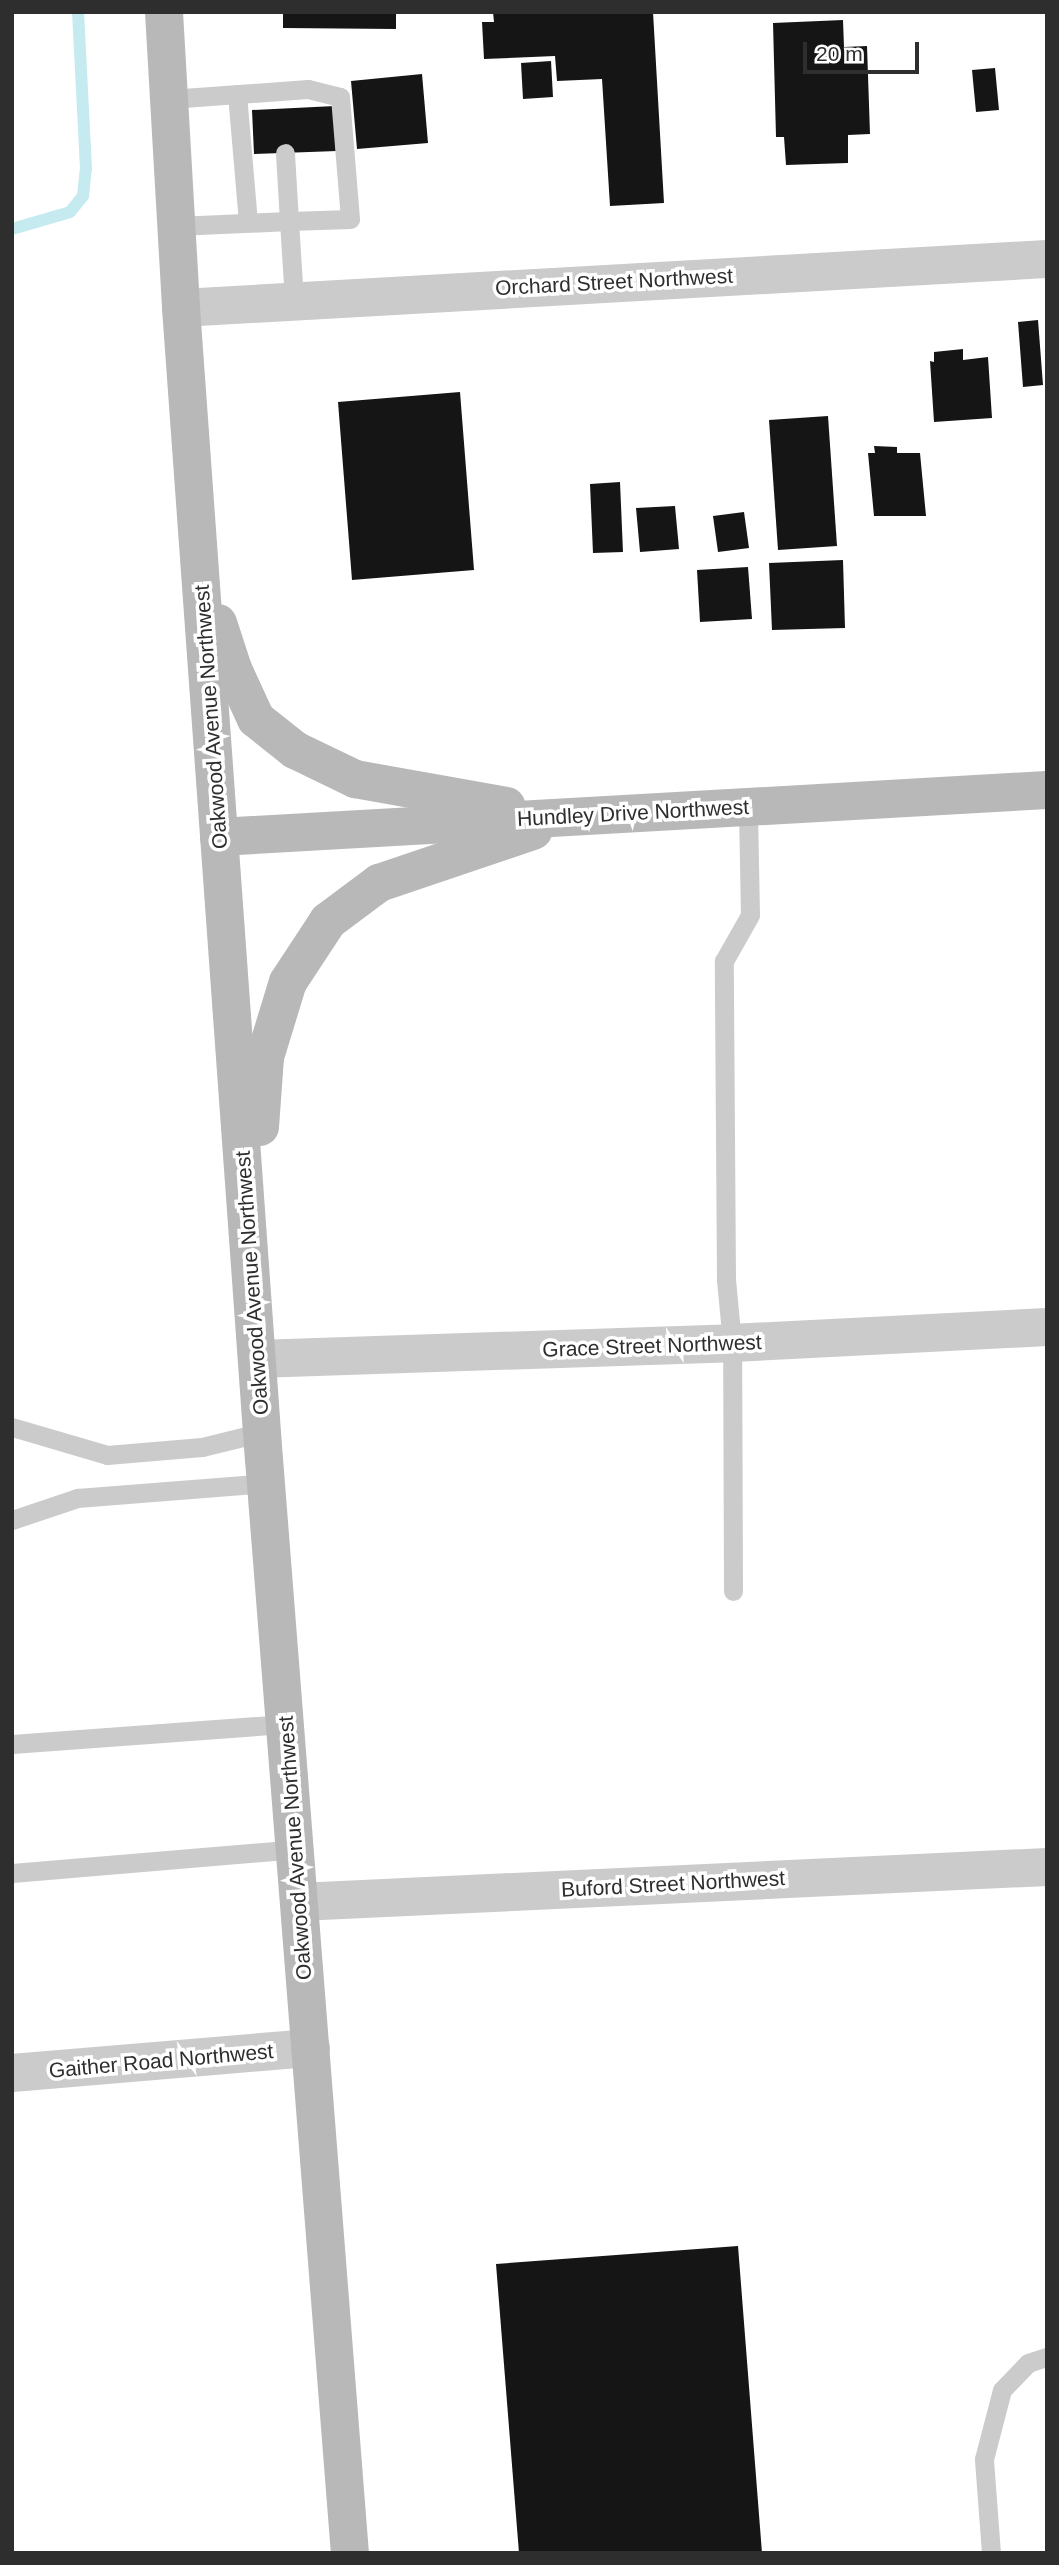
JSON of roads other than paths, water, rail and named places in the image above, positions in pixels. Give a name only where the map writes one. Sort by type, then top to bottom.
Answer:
[{"type":"street","name":"Oakwood Avenue Northwest","points":[[164,12],[181,308],[266,1483],[350,2553]]},
{"type":"street","name":"Orchard Street Northwest","points":[[181,308],[1047,258]]},
{"type":"street","points":[[199,562],[233,669],[256,719],[295,750],[355,779],[571,817]]},
{"type":"street","name":"Hundley Drive Northwest","points":[[219,836],[1047,790]]},
{"type":"street","points":[[250,1259],[265,1057],[288,982],[328,922],[379,883],[431,868],[571,817]]},
{"type":"street","name":"Grace Street Northwest","points":[[257,1359],[732,1343],[1047,1328]]},
{"type":"street","name":"Buford Street Northwest","points":[[299,1902],[1047,1867]]},
{"type":"street","name":"Gaither Road Northwest","points":[[12,2073],[311,2048]]},
{"type":"lane","points":[[169,99],[308,89],[340,97],[350,219],[176,226]]},
{"type":"lane","points":[[279,91],[282,111]]},
{"type":"lane","points":[[237,94],[247,223]]},
{"type":"lane","points":[[285,153],[294,300]]},
{"type":"lane","points":[[733,1591],[732,1343],[726,1280],[724,961],[750,915],[748,807]]},
{"type":"lane","points":[[12,1427],[107,1455],[202,1447],[263,1433]]},
{"type":"lane","points":[[12,1520],[77,1498],[266,1483]]},
{"type":"lane","points":[[12,1744],[286,1724]]},
{"type":"lane","points":[[12,1873],[295,1849]]},
{"type":"lane","points":[[991,2553],[984,2459],[1002,2390],[1028,2363],[1047,2357]]},
{"type":"waterway","points":[[12,229],[70,212],[83,196],[86,169],[78,12]]}]
